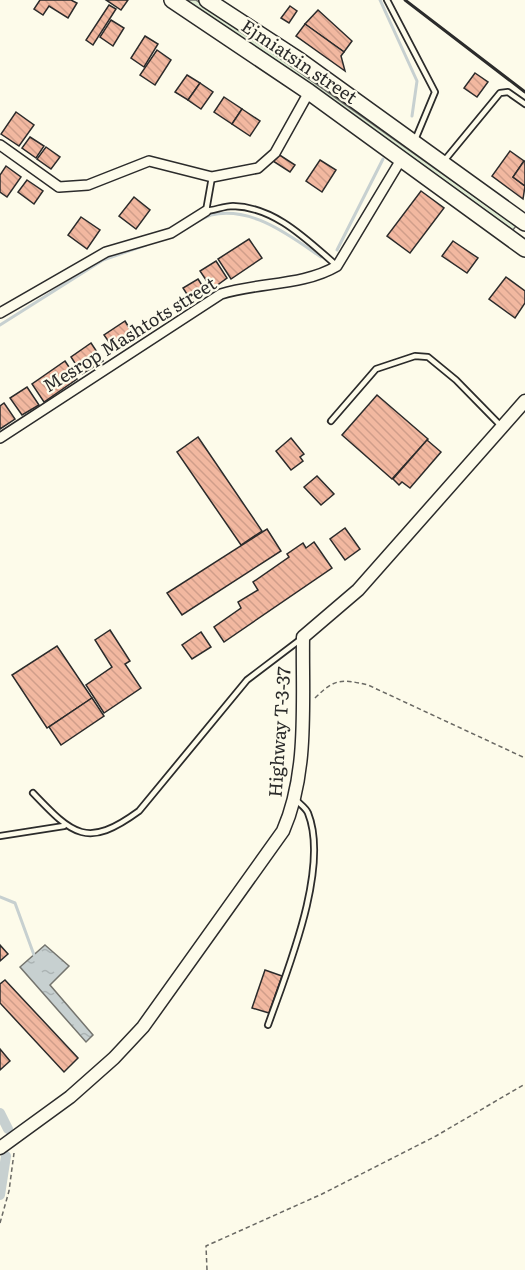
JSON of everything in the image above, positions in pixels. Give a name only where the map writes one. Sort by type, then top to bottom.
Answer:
[{"type":"highway","name":"Ejmiatsin street","points":[[172,0],[309,92],[525,249]]},
{"type":"highway","name":"Ejmiatsin street","points":[[207,0],[299,60],[525,223]]},
{"type":"main road","points":[[303,637],[358,590],[525,401]]},
{"type":"main road","name":"Highway T-3-37","points":[[0,1148],[70,1097],[114,1058],[143,1026],[283,831],[296,800],[302,712],[303,637]]},
{"type":"street","points":[[0,145],[59,187],[88,185],[149,161],[212,177],[258,168],[275,153],[309,92]]},
{"type":"street","points":[[337,266],[402,158]]},
{"type":"street","points":[[0,313],[106,252],[171,233],[206,211]]},
{"type":"street","name":"Mesrop Mashtots street","points":[[0,438],[221,294],[242,287],[320,276],[337,266]]},
{"type":"lane","points":[[387,0],[435,92],[423,126],[414,143]]},
{"type":"lane","points":[[442,163],[500,93],[508,92],[525,104]]},
{"type":"lane","points":[[212,177],[206,211],[233,206],[267,213],[300,234],[337,266]]},
{"type":"lane","points":[[331,421],[376,369],[415,356],[428,357],[456,380],[502,427]]},
{"type":"lane","points":[[0,836],[64,825],[94,834],[122,824],[139,811],[247,680],[303,637]]},
{"type":"lane","points":[[33,793],[64,825]]},
{"type":"lane","points":[[268,1025],[303,917],[316,846],[308,810],[296,800]]},
{"type":"path","points":[[302,712],[328,685],[344,680],[368,685],[525,758]]},
{"type":"path","points":[[207,1270],[206,1246],[373,1168],[435,1136],[525,1084]]},
{"type":"path","points":[[0,1223],[9,1191],[16,1138]]},
{"type":"green space","points":[[186,0],[196,0],[212,10],[516,226],[513,230],[308,82]]},
{"type":"water","points":[[45,945],[69,966],[50,985],[93,1035],[86,1042],[20,967]]},
{"type":"building","points":[[40,0],[71,0],[77,3],[68,18],[49,6],[43,15],[34,9]]},
{"type":"building","points":[[106,0],[128,0],[121,10]]},
{"type":"building","points":[[109,5],[116,9],[93,45],[86,40]]},
{"type":"building","points":[[290,6],[297,11],[289,23],[281,18]]},
{"type":"building","points":[[318,10],[352,41],[344,52],[305,24]]},
{"type":"building","points":[[111,20],[124,28],[113,46],[100,37]]},
{"type":"building","points":[[305,24],[344,52],[341,56],[345,71],[296,36]]},
{"type":"building","points":[[145,36],[158,44],[144,67],[131,58]]},
{"type":"building","points":[[157,50],[171,60],[155,85],[140,75]]},
{"type":"building","points":[[475,73],[488,82],[477,97],[464,88]]},
{"type":"building","points":[[187,75],[200,83],[188,100],[175,92]]},
{"type":"building","points":[[200,83],[213,92],[201,109],[188,100]]},
{"type":"building","points":[[224,97],[242,109],[232,124],[214,112]]},
{"type":"building","points":[[242,109],[260,121],[250,136],[232,124]]},
{"type":"building","points":[[16,112],[34,125],[19,146],[1,134]]},
{"type":"building","points":[[30,137],[44,146],[36,158],[22,148]]},
{"type":"building","points":[[46,147],[60,157],[51,169],[37,159]]},
{"type":"building","points":[[510,151],[524,161],[513,177],[525,186],[523,199],[492,176]]},
{"type":"building","points":[[278,154],[295,165],[290,172],[273,161]]},
{"type":"building","points":[[320,160],[336,170],[322,192],[306,181]]},
{"type":"building","points":[[525,162],[525,186],[513,177]]},
{"type":"building","points":[[6,166],[21,177],[7,197],[0,192],[0,175]]},
{"type":"building","points":[[27,180],[43,191],[34,204],[18,192]]},
{"type":"building","points":[[421,191],[444,208],[410,253],[387,236]]},
{"type":"building","points":[[134,197],[150,210],[136,229],[119,216]]},
{"type":"building","points":[[81,217],[100,230],[87,249],[68,235]]},
{"type":"building","points":[[249,239],[262,258],[231,279],[218,259]]},
{"type":"building","points":[[453,241],[478,258],[467,273],[442,256]]},
{"type":"building","points":[[216,261],[227,278],[212,289],[200,271]]},
{"type":"building","points":[[506,277],[525,291],[525,303],[515,318],[489,299]]},
{"type":"building","points":[[198,279],[207,293],[192,302],[183,288]]},
{"type":"building","points":[[125,321],[136,339],[116,352],[104,335]]},
{"type":"building","points":[[91,343],[103,361],[82,374],[71,357]]},
{"type":"building","points":[[65,361],[77,379],[44,402],[32,384]]},
{"type":"building","points":[[27,387],[39,405],[22,415],[10,398]]},
{"type":"building","points":[[377,395],[428,439],[392,479],[342,435]]},
{"type":"building","points":[[4,403],[15,419],[0,429],[0,406]]},
{"type":"building","points":[[198,437],[262,531],[241,545],[177,452]]},
{"type":"building","points":[[291,438],[304,454],[300,457],[303,461],[291,470],[276,451]]},
{"type":"building","points":[[427,440],[441,452],[410,488],[402,482],[399,485],[393,479]]},
{"type":"building","points":[[317,476],[334,494],[321,505],[304,487]]},
{"type":"building","points":[[345,528],[360,549],[345,560],[330,539]]},
{"type":"building","points":[[267,529],[281,551],[182,615],[167,593]]},
{"type":"building","points":[[314,542],[332,568],[224,642],[214,627],[241,608],[238,602],[258,590],[253,582],[289,557],[287,554],[303,543],[306,548]]},
{"type":"building","points":[[110,630],[130,661],[125,664],[141,688],[104,713],[86,685],[112,667],[95,640]]},
{"type":"building","points":[[201,632],[211,647],[192,659],[182,645]]},
{"type":"building","points":[[57,646],[92,698],[47,728],[12,675]]},
{"type":"building","points":[[92,698],[104,716],[61,745],[49,727]]},
{"type":"building","points":[[0,945],[8,954],[0,961]]},
{"type":"building","points":[[265,970],[282,976],[269,1013],[252,1008]]},
{"type":"building","points":[[5,980],[78,1058],[64,1072],[0,1003],[0,984]]},
{"type":"building","points":[[0,1049],[10,1061],[0,1070]]},
{"type":"waterway","points":[[380,0],[417,81],[412,116]]},
{"type":"waterway","points":[[337,250],[383,159]]},
{"type":"waterway","points":[[182,231],[211,215],[226,213],[241,215],[269,224],[321,257]]},
{"type":"waterway","points":[[0,325],[103,260],[146,245]]},
{"type":"waterway","points":[[0,897],[15,903],[34,955]]},
{"type":"waterway","points":[[0,1113],[8,1129]]},
{"type":"waterway","points":[[0,1195],[6,1156]]},
{"type":"wall","points":[[405,0],[525,92]]}]
